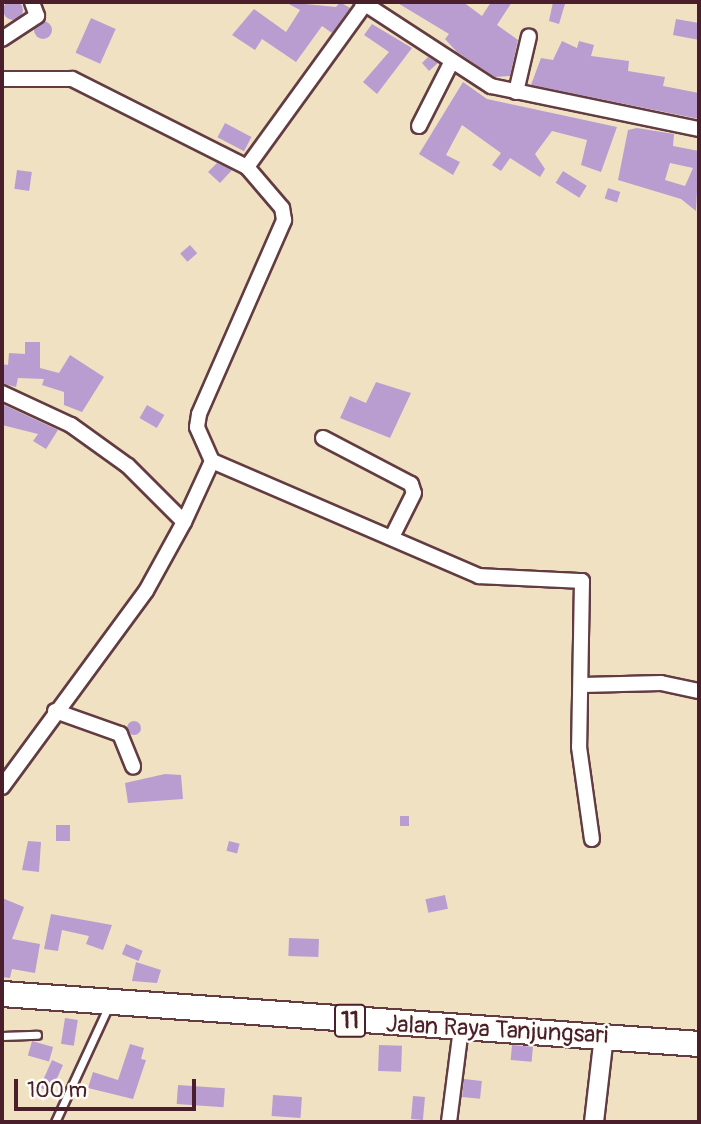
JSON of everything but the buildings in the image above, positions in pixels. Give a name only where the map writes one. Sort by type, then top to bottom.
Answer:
[{"type":"highway","name":"Jalan Raya Tanjungsari","points":[[2,994],[461,1028],[604,1035],[699,1044]]},
{"type":"street","points":[[2,39],[37,16],[32,2]]},
{"type":"street","points":[[247,167],[364,3],[491,86],[699,129]]},
{"type":"street","points":[[516,92],[529,36]]},
{"type":"street","points":[[419,125],[452,61]]},
{"type":"street","points":[[3,76],[72,79],[247,167],[282,208],[284,220],[199,414],[197,427],[212,461],[480,576],[582,581],[583,685],[579,747],[592,839]]},
{"type":"street","points":[[2,393],[71,425],[128,466],[184,522]]},
{"type":"street","points":[[323,438],[411,484],[414,493],[393,537]]},
{"type":"street","points":[[2,786],[145,591],[184,522],[212,461]]},
{"type":"street","points":[[583,685],[661,683],[699,691]]},
{"type":"street","points":[[55,711],[120,734],[133,767]]},
{"type":"street","points":[[449,1122],[461,1028]]},
{"type":"street","points":[[594,1122],[604,1035]]},
{"type":"lane","points":[[55,1122],[110,1003]]},
{"type":"lane","points":[[2,1036],[37,1035]]}]
